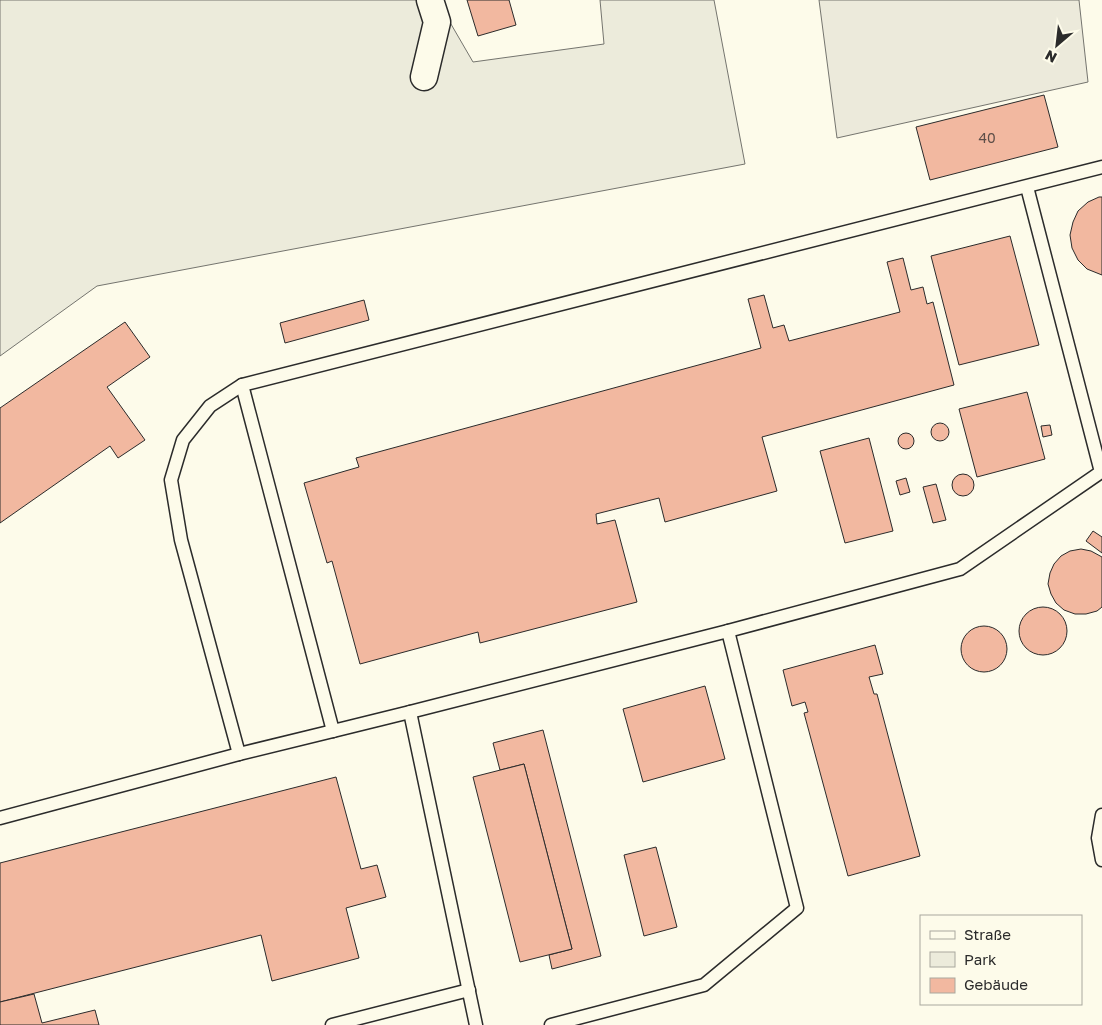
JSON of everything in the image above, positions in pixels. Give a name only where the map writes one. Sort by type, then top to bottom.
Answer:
[{"type":"street","points":[[424,77],[437,22],[430,0]]},
{"type":"lane","points":[[239,754],[181,540],[171,480],[182,440],[210,406],[242,385],[1102,167]]},
{"type":"lane","points":[[0,818],[239,754],[728,631],[960,569],[1102,471],[1027,186]]},
{"type":"lane","points":[[242,385],[333,731]]},
{"type":"lane","points":[[551,1025],[704,985],[797,908],[728,631]]},
{"type":"lane","points":[[410,712],[476,1025]]},
{"type":"lane","points":[[1102,815],[1098,838],[1102,860]]},
{"type":"lane","points":[[332,1025],[469,990]]},
{"type":"green space","points":[[0,0],[437,0],[473,62],[604,44],[600,0],[714,0],[745,164],[97,286],[0,356]]},
{"type":"shaded area","points":[[819,0],[1079,0],[1088,82],[837,138]]},
{"type":"building","points":[[467,0],[509,0],[516,25],[478,36]]},
{"type":"building","points":[[1044,95],[1058,147],[930,180],[916,127]]},
{"type":"building","points":[[1102,197],[1102,275],[1087,269],[1078,260],[1072,248],[1070,235],[1078,211],[1088,202]]},
{"type":"building","points":[[1010,236],[1039,345],[959,365],[931,256]]},
{"type":"building","points":[[903,258],[911,290],[923,287],[927,304],[933,302],[954,385],[762,437],[777,491],[665,522],[659,498],[596,514],[597,524],[615,520],[637,602],[480,643],[478,632],[360,664],[332,561],[327,563],[304,483],[359,467],[356,458],[761,348],[748,299],[764,295],[773,328],[784,325],[789,341],[900,312],[887,262]]},
{"type":"building","points":[[364,300],[369,320],[285,343],[280,323]]},
{"type":"building","points":[[125,322],[150,357],[107,387],[145,440],[118,458],[110,446],[0,523],[0,408]]},
{"type":"building","points":[[1027,392],[1045,459],[977,477],[959,409]]},
{"type":"building","points":[[936,423],[944,423],[949,428],[947,439],[936,441],[931,436],[931,428]]},
{"type":"building","points":[[1050,425],[1052,435],[1043,437],[1041,426]]},
{"type":"building","points":[[906,433],[912,435],[914,441],[912,447],[906,449],[900,447],[898,441],[900,435]]},
{"type":"building","points":[[869,438],[893,531],[845,543],[820,451]]},
{"type":"building","points":[[963,474],[971,477],[974,485],[971,493],[963,496],[955,493],[952,485],[955,477]]},
{"type":"building","points":[[906,478],[910,492],[900,495],[896,481]]},
{"type":"building","points":[[936,484],[946,520],[933,523],[923,487]]},
{"type":"building","points":[[1093,531],[1102,537],[1102,553],[1086,541]]},
{"type":"building","points":[[1081,549],[1091,551],[1102,557],[1102,607],[1097,611],[1086,614],[1075,614],[1064,610],[1056,603],[1048,584],[1054,564],[1061,556],[1070,551]]},
{"type":"building","points":[[1038,607],[1048,607],[1060,614],[1067,626],[1067,636],[1060,648],[1048,655],[1038,655],[1030,651],[1023,644],[1019,636],[1019,626],[1023,618],[1030,611]]},
{"type":"building","points":[[984,626],[997,630],[1003,636],[1007,649],[1003,662],[997,668],[984,672],[971,668],[965,662],[961,649],[965,636],[971,630]]},
{"type":"building","points":[[875,645],[883,674],[869,677],[874,694],[877,694],[920,856],[848,876],[804,713],[808,712],[805,702],[792,706],[783,670]]},
{"type":"building","points":[[705,686],[725,759],[643,782],[623,709]]},
{"type":"building","points":[[543,730],[601,956],[552,969],[549,955],[572,949],[524,764],[500,770],[493,743]]},
{"type":"building","points":[[524,764],[572,949],[520,962],[473,777]]},
{"type":"building","points":[[336,777],[361,869],[377,865],[386,897],[346,908],[359,958],[272,981],[261,935],[0,1002],[0,863]]},
{"type":"building","points":[[656,847],[677,927],[644,936],[624,855]]},
{"type":"building","points":[[34,994],[42,1023],[95,1010],[99,1025],[0,1025],[0,1002]]}]
